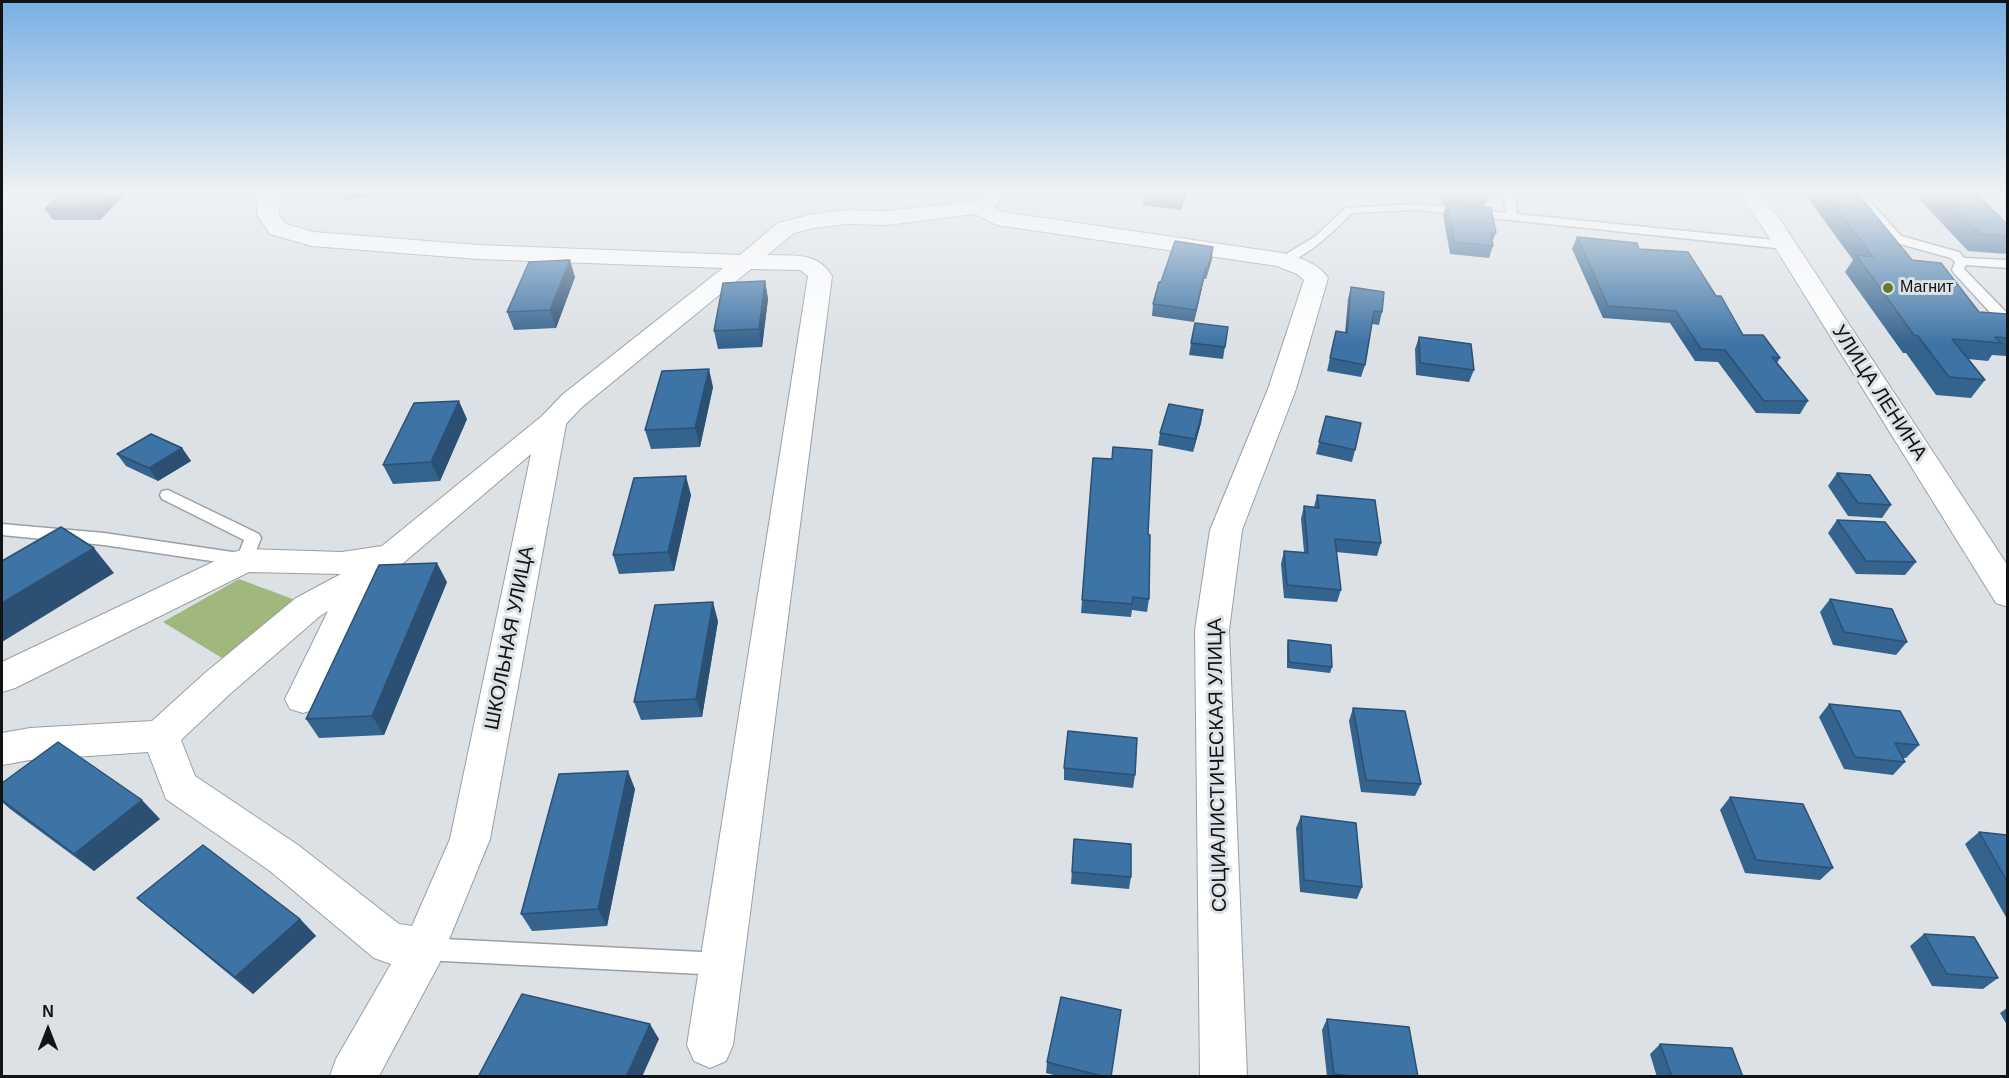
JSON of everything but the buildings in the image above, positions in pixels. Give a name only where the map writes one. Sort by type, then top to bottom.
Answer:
[{"type":"main road","name":"УЛИЦА ЛЕНИНА","points":[[1785,245],[2007,594]]},
{"type":"street","points":[[367,243],[478,252],[804,263],[816,269],[820,276],[710,1045]]},
{"type":"street","points":[[2,749],[30,744],[161,736],[218,683],[308,607],[391,556],[552,422],[572,401],[768,243]]},
{"type":"street","name":"СОЦИАЛИСТИЧЕСКАЯ УЛИЦА","points":[[1178,243],[1282,260],[1305,269],[1316,278],[1282,390],[1226,530],[1212,630],[1224,1077]]},
{"type":"street","name":"ШКОЛЬНАЯ УЛИЦА","points":[[353,1077],[424,949],[470,840],[552,422]]},
{"type":"street","points":[[2,678],[245,560],[342,563],[368,569]]},
{"type":"street","points":[[303,699],[368,569]]},
{"type":"street","points":[[161,736],[180,787],[284,858],[389,943],[424,949]]},
{"type":"lane","points":[[1282,260],[1312,243]]},
{"type":"lane","points":[[1769,243],[1785,245]]},
{"type":"lane","points":[[1913,243],[1955,255],[1961,261],[2007,264]]},
{"type":"lane","points":[[1961,261],[1958,270],[2003,318],[2007,318]]},
{"type":"lane","points":[[2,530],[104,539],[245,560],[253,538],[168,495]]},
{"type":"lane","points":[[424,949],[721,964]]},
{"type":"green space","points":[[239,579],[298,601],[227,661],[163,622]]},
{"type":"place","name":"Магнит","points":[[1888,288]]}]
